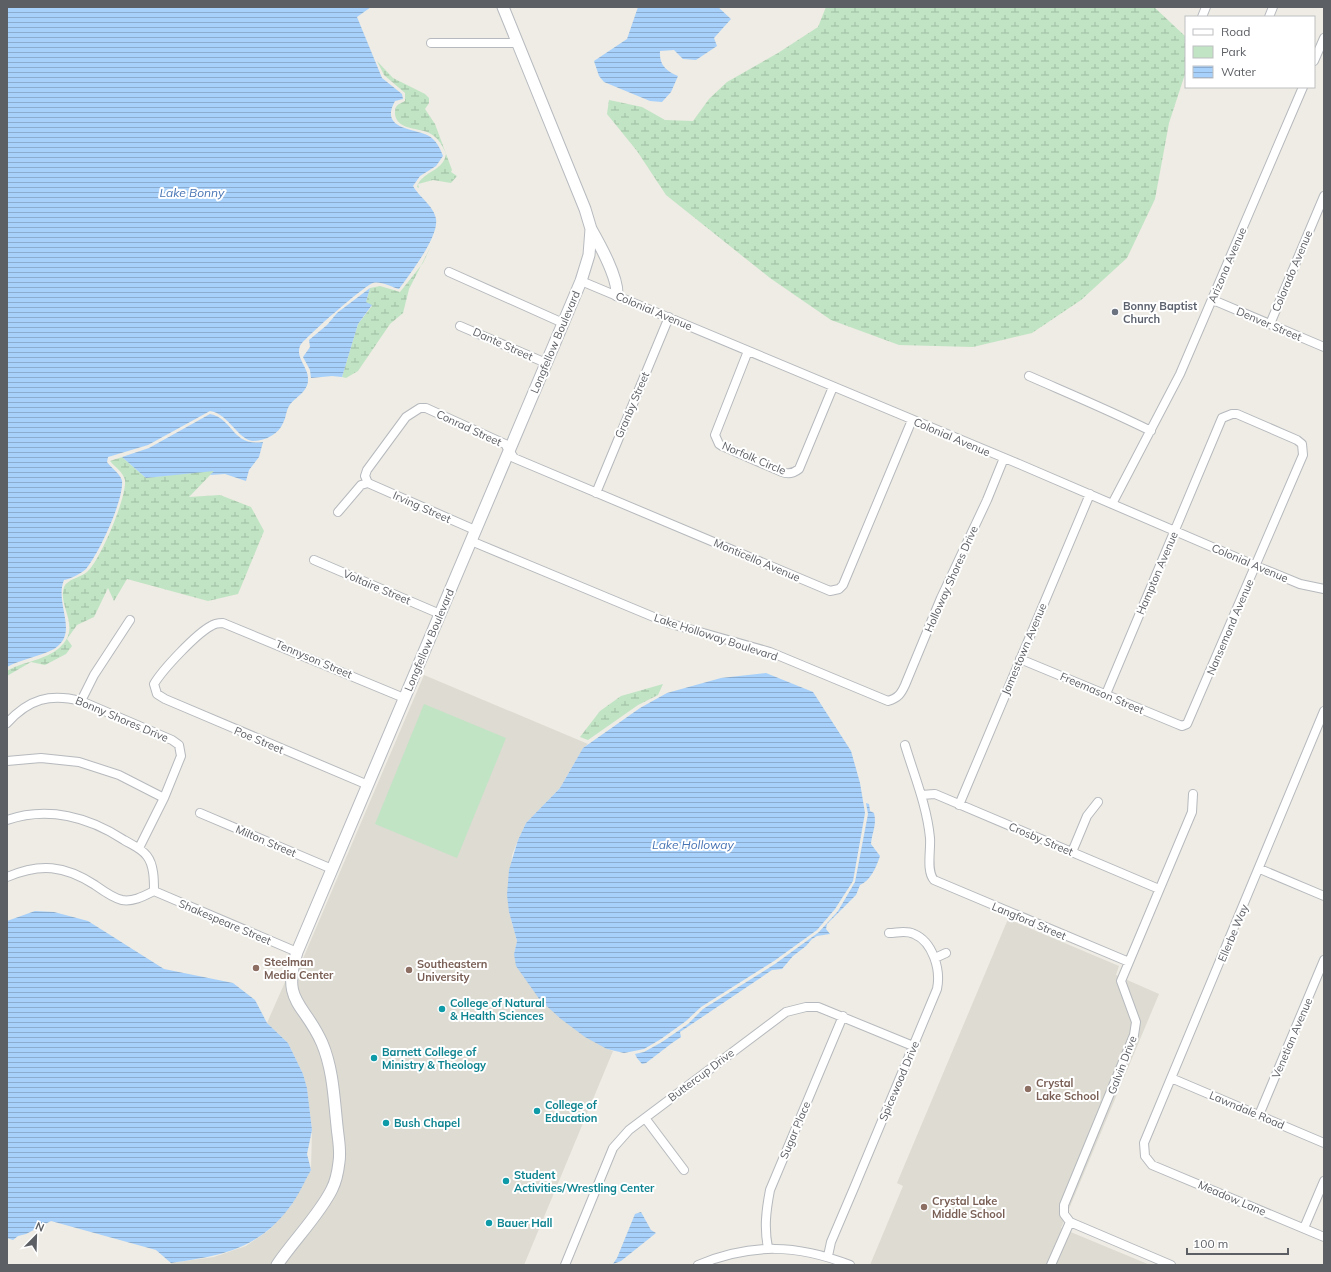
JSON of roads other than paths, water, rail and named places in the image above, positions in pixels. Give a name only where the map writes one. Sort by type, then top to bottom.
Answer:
[{"type":"street","name":"Longfellow Boulevard","points":[[277,1265],[332,1189],[339,1163],[335,1105],[328,1059],[317,1033],[300,1009],[291,990],[292,968],[297,952],[581,281],[589,255],[591,228],[566,159],[503,7]]},
{"type":"street","points":[[1270,16],[1274,7]]},
{"type":"street","points":[[1315,59],[1324,38]]},
{"type":"street","points":[[431,44],[518,43]]},
{"type":"street","name":"Arizona Avenue","points":[[1112,504],[1180,374],[1303,88]]},
{"type":"street","name":"Colorado Avenue","points":[[1270,324],[1324,196]]},
{"type":"street","points":[[591,228],[618,288],[617,295]]},
{"type":"street","points":[[449,272],[563,323]]},
{"type":"street","name":"Colonial Avenue","points":[[581,281],[1090,494],[1300,584],[1324,589]]},
{"type":"street","name":"Denver Street","points":[[1213,300],[1324,348]]},
{"type":"street","name":"Granby Street","points":[[596,493],[669,317]]},
{"type":"street","name":"Dante Street","points":[[460,326],[546,363]]},
{"type":"street","name":"Norfolk Circle","points":[[748,351],[714,435],[719,444],[722,446],[782,472],[788,474],[795,473],[800,469],[833,387]]},
{"type":"street","points":[[1029,376],[1092,403],[1151,431]]},
{"type":"street","name":"Conrad Street","points":[[368,483],[366,476],[367,470],[406,417],[420,408],[426,408],[505,444],[509,451]]},
{"type":"street","name":"Hampton Avenue","points":[[1106,694],[1222,418],[1232,414],[1297,440],[1302,444],[1304,449],[1300,460]]},
{"type":"street","name":"Monticello Avenue","points":[[509,451],[514,458],[830,591],[835,591],[843,585],[912,420]]},
{"type":"street","name":"Holloway Shores Drive","points":[[896,699],[905,685],[941,598],[987,500],[1004,458]]},
{"type":"street","name":"Nansemond Avenue","points":[[1184,725],[1190,721],[1300,460]]},
{"type":"street","points":[[338,512],[361,485],[368,483]]},
{"type":"street","name":"Irving Street","points":[[368,483],[475,530]]},
{"type":"street","name":"Jamestown Avenue","points":[[959,805],[1090,494]]},
{"type":"street","name":"Lake Holloway Boulevard","points":[[471,541],[668,623],[770,652],[881,700],[888,701],[896,699]]},
{"type":"street","name":"Voltaire Street","points":[[314,560],[440,614]]},
{"type":"street","points":[[82,701],[94,675],[130,620]]},
{"type":"street","name":"Tennyson Street","points":[[154,689],[157,680],[195,640],[210,626],[223,622],[404,698]]},
{"type":"street","name":"Freemason Street","points":[[1020,659],[1177,724],[1184,725]]},
{"type":"street","name":"Poe Street","points":[[154,689],[157,694],[165,699],[368,785]]},
{"type":"street","name":"Bonny Shores Drive","points":[[7,722],[20,709],[38,700],[60,698],[82,701],[172,740],[179,745],[181,756],[164,798],[139,848]]},
{"type":"street","name":"Ellerbe Way","points":[[1144,1154],[1144,1143],[1260,869],[1324,711]]},
{"type":"street","points":[[905,745],[921,795]]},
{"type":"street","points":[[7,761],[41,758],[79,762],[119,775],[164,798]]},
{"type":"street","name":"Crosby Street","points":[[921,795],[935,794],[1159,889]]},
{"type":"street","name":"Galvin Drive","points":[[1070,1222],[1064,1214],[1064,1205],[1134,1035],[1136,1022],[1122,981],[1192,812],[1193,794]]},
{"type":"street","name":"Langford Street","points":[[921,795],[929,833],[930,876],[940,883],[1129,962]]},
{"type":"street","points":[[1072,852],[1087,816],[1098,802]]},
{"type":"street","name":"Milton Street","points":[[200,813],[332,869]]},
{"type":"street","points":[[7,820],[39,814],[75,817],[107,829],[139,848],[147,856],[151,863],[154,891],[137,899],[122,900],[74,873],[50,868],[29,869],[7,877]]},
{"type":"street","points":[[1260,869],[1324,896]]},
{"type":"street","name":"Shakespeare Street","points":[[154,891],[297,952]]},
{"type":"street","name":"Spicewood Drive","points":[[828,1256],[837,1229],[937,989],[938,970],[935,958],[926,945],[916,934],[907,932],[889,933]]},
{"type":"street","points":[[935,958],[946,953]]},
{"type":"street","name":"Venetian Avenue","points":[[1259,1115],[1324,960]]},
{"type":"street","name":"Buttercup Drive","points":[[565,1265],[613,1148],[628,1130],[786,1012],[806,1007],[818,1007],[913,1046]]},
{"type":"street","name":"Sugar Place","points":[[768,1248],[765,1233],[765,1215],[770,1190],[843,1016]]},
{"type":"street","name":"Lawndale Road","points":[[1171,1078],[1324,1143]]},
{"type":"street","points":[[645,1118],[684,1170]]},
{"type":"street","name":"Meadow Lane","points":[[1144,1154],[1147,1161],[1152,1165],[1324,1237]]},
{"type":"street","points":[[1304,1228],[1324,1181]]},
{"type":"street","points":[[1051,1265],[1070,1222],[1170,1265]]},
{"type":"street","points":[[698,1265],[732,1253],[768,1248],[802,1251],[828,1256],[850,1265]]},
{"type":"water","name":"Lake Bonny","points":[[7,7],[371,7],[357,17],[382,78],[402,94],[403,99],[395,101],[391,111],[391,118],[400,126],[429,136],[438,144],[443,156],[436,166],[420,176],[413,186],[435,214],[436,219],[436,227],[433,236],[422,256],[399,289],[383,283],[373,283],[347,302],[304,341],[300,346],[299,355],[308,376],[306,388],[289,406],[281,427],[275,434],[258,441],[248,440],[223,417],[210,411],[148,445],[108,457],[107,462],[121,478],[122,490],[115,514],[91,562],[82,572],[64,580],[62,599],[66,626],[65,635],[54,649],[7,667]]},
{"type":"water","points":[[638,7],[718,7],[731,19],[714,38],[717,46],[696,60],[683,59],[674,50],[660,51],[662,64],[664,67],[678,76],[671,92],[662,102],[650,101],[604,82],[599,76],[594,61],[627,39]]},
{"type":"water","points":[[370,288],[366,302],[372,305],[358,324],[342,377],[332,376],[311,378],[310,370],[303,357],[310,347],[309,340],[327,325],[337,313]]},
{"type":"water","points":[[210,414],[224,421],[239,437],[253,442],[263,442],[259,457],[249,470],[246,481],[225,474],[210,475],[214,471],[146,478],[122,457],[149,448]]},
{"type":"water","name":"Lake Holloway","points":[[766,673],[813,692],[851,751],[860,783],[865,813],[853,881],[835,909],[817,930],[774,961],[701,1007],[686,1021],[661,1039],[644,1049],[624,1053],[607,1049],[585,1037],[561,1019],[540,1000],[516,966],[514,954],[517,941],[509,912],[507,895],[509,870],[518,840],[526,823],[560,788],[583,748],[640,708],[667,693],[721,678]]},
{"type":"water","points":[[866,803],[869,804],[870,811],[874,813],[875,817],[871,844],[880,856],[872,874],[864,883],[860,885],[856,895],[827,924],[826,929],[830,934],[817,936],[812,939],[806,946],[793,956],[782,969],[772,970],[680,1032],[681,1037],[646,1063],[642,1064],[635,1054],[644,1052],[662,1042],[688,1024],[703,1009],[775,964],[819,932],[838,911],[855,882],[868,814]]},
{"type":"water","points":[[35,911],[54,912],[88,921],[164,969],[233,983],[255,1000],[267,1023],[288,1043],[303,1074],[307,1088],[312,1130],[307,1154],[311,1170],[292,1204],[277,1222],[251,1242],[221,1254],[171,1263],[156,1250],[51,1221],[26,1234],[18,1236],[13,1240],[7,1238],[7,921]]},
{"type":"water","points":[[641,1212],[651,1230],[656,1233],[621,1261],[613,1264],[617,1258],[635,1214]]},
{"type":"place","name":"Bonny Baptist Church","points":[[1115,312]]},
{"type":"place","name":"Steelman Media Center","points":[[256,968]]},
{"type":"place","name":"Southeastern University","points":[[409,970]]},
{"type":"place","name":"College of Natural & Health Sciences","points":[[442,1009]]},
{"type":"place","name":"Barnett College of Ministry & Theology","points":[[374,1058]]},
{"type":"place","name":"Crystal Lake School","points":[[1028,1089]]},
{"type":"place","name":"College of Education","points":[[537,1111]]},
{"type":"place","name":"Bush Chapel","points":[[386,1123]]},
{"type":"place","name":"Student Activities/Wrestling Center","points":[[506,1181]]},
{"type":"place","name":"Crystal Lake Middle School","points":[[924,1207]]},
{"type":"place","name":"Bauer Hall","points":[[489,1223]]}]
